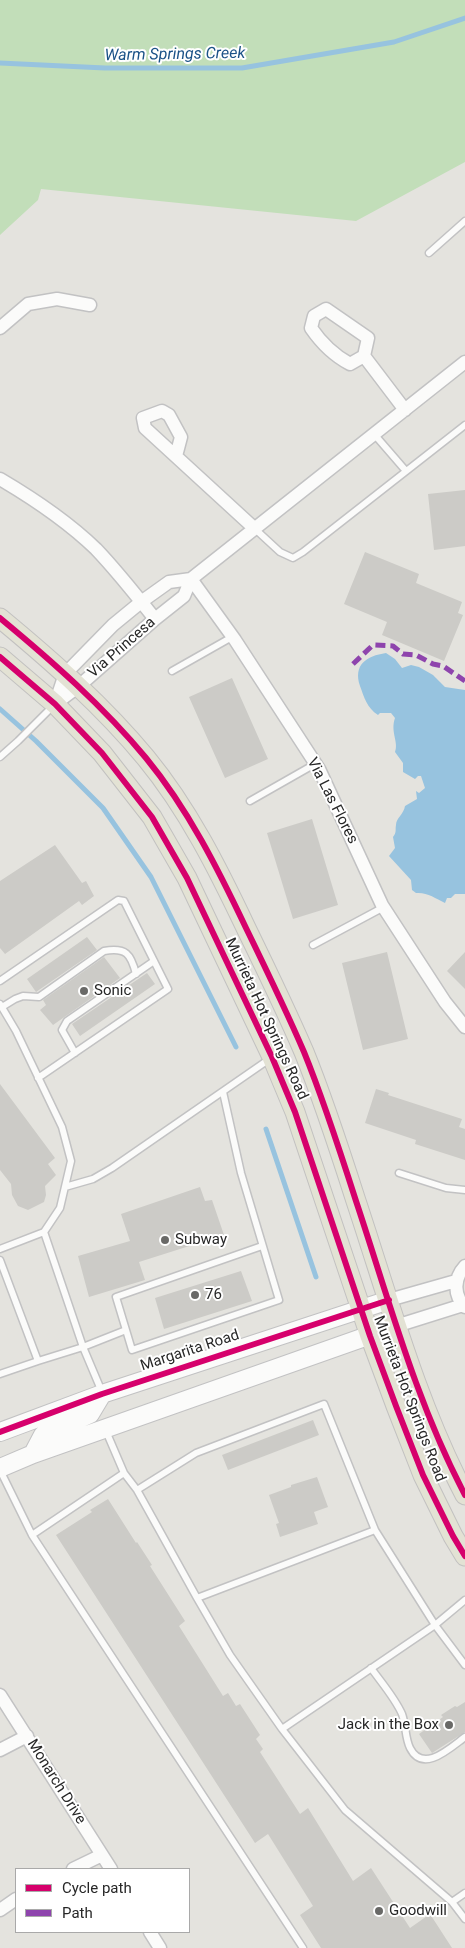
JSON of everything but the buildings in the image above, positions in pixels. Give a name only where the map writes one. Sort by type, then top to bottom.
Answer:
[{"type":"main road","name":"Murrieta Hot Springs Road","points":[[0,618],[72,680],[147,758],[181,807],[224,881],[304,1054],[328,1115],[396,1326],[429,1419],[465,1495]]},
{"type":"main road","name":"Murrieta Hot Springs Road","points":[[0,657],[55,704],[102,753],[152,817],[187,878],[272,1057],[295,1112],[370,1336],[423,1475],[465,1556]]},
{"type":"main road","name":"Margarita Road","points":[[0,1432],[102,1394],[389,1300]]},
{"type":"main road","points":[[0,1469],[33,1454],[396,1326]]},
{"type":"main road","points":[[33,1454],[44,1435],[90,1414],[102,1394]]},
{"type":"street","points":[[0,328],[28,304],[57,298],[90,305]]},
{"type":"street","points":[[364,356],[350,364],[334,355],[319,340],[311,328],[314,316],[326,309],[368,338],[364,356],[405,410]]},
{"type":"street","name":"Via Princesa","points":[[55,704],[72,680],[184,596],[191,579],[465,362]]},
{"type":"street","points":[[176,456],[254,528]]},
{"type":"street","points":[[0,479],[66,523],[95,549],[155,619]]},
{"type":"street","name":"Via Princesa","points":[[55,704],[113,624],[169,582],[191,579]]},
{"type":"street","name":"Via Las Flores","points":[[191,579],[232,637],[315,764],[384,907],[446,1002],[465,1027]]},
{"type":"street","points":[[396,1326],[464,1306],[458,1298],[456,1281],[459,1273],[465,1266]]},
{"type":"street","points":[[389,1300],[456,1281]]},
{"type":"street","name":"Monarch Drive","points":[[0,1695],[110,1868]]},
{"type":"street","points":[[0,1750],[27,1736]]},
{"type":"street","points":[[76,1868],[102,1855]]},
{"type":"street","points":[[0,1910],[15,1900]]},
{"type":"street","points":[[151,1933],[160,1948]]},
{"type":"lane","points":[[429,253],[465,221]]},
{"type":"lane","points":[[254,528],[280,552],[293,558],[465,425]]},
{"type":"lane","points":[[374,434],[406,472]]},
{"type":"lane","points":[[172,671],[232,637]]},
{"type":"lane","points":[[0,757],[55,704]]},
{"type":"lane","points":[[250,802],[315,764]]},
{"type":"lane","points":[[0,981],[118,900],[124,901],[168,989],[38,1078]]},
{"type":"lane","points":[[313,945],[384,907]]},
{"type":"lane","points":[[0,1248],[44,1232],[60,1208],[70,1161],[62,1127],[1,1006],[23,996],[39,997],[104,952],[116,949],[125,952],[132,961],[136,974]]},
{"type":"lane","points":[[75,1053],[62,1030],[67,1021],[154,961]]},
{"type":"lane","points":[[65,1187],[92,1180],[272,1057]]},
{"type":"lane","points":[[223,1092],[241,1173],[279,1300],[132,1350],[116,1297],[262,1246]]},
{"type":"lane","points":[[399,1173],[446,1188],[465,1190]]},
{"type":"lane","points":[[44,1232],[83,1347],[102,1394]]},
{"type":"lane","points":[[0,1260],[38,1361]]},
{"type":"lane","points":[[0,1374],[83,1347],[126,1330]]},
{"type":"lane","points":[[137,1490],[196,1453],[324,1404],[375,1530],[435,1625],[465,1666]]},
{"type":"lane","points":[[105,1429],[124,1473],[137,1490],[230,1655],[282,1729],[345,1810],[452,1902],[465,1919]]},
{"type":"lane","points":[[0,1469],[32,1535],[303,1948]]},
{"type":"lane","points":[[32,1535],[124,1473]]},
{"type":"lane","points":[[197,1598],[375,1530]]},
{"type":"lane","points":[[282,1729],[435,1625],[465,1600]]},
{"type":"lane","points":[[371,1668],[401,1711],[410,1749],[422,1759],[434,1759],[465,1737]]},
{"type":"lane","points":[[452,1902],[465,1893]]},
{"type":"green space","points":[[0,0],[465,0],[465,162],[356,221],[41,189],[38,200],[0,235]]},
{"type":"water","points":[[386,653],[395,659],[402,668],[411,665],[419,667],[433,675],[445,687],[465,690],[465,894],[455,894],[451,898],[447,898],[445,903],[424,893],[416,893],[412,890],[411,880],[389,856],[395,848],[393,837],[397,820],[405,806],[417,799],[416,791],[419,793],[425,788],[421,776],[415,779],[403,772],[403,763],[395,752],[396,744],[393,728],[395,718],[391,713],[380,713],[378,715],[374,712],[366,702],[360,686],[358,672],[363,663],[373,656]]},
{"type":"waterway","name":"Warm Springs Creek","points":[[0,63],[105,68],[242,68],[394,42],[465,18]]},
{"type":"waterway","points":[[0,709],[36,741],[103,808],[151,877],[236,1047]]},
{"type":"waterway","points":[[266,1129],[316,1277]]},
{"type":"marked path","points":[[353,664],[373,645],[393,646],[403,654],[416,655],[433,664],[443,666],[465,681]]},
{"type":"cycle path","points":[[0,618],[76,685],[130,739],[175,798],[213,862],[304,1052],[332,1126],[404,1350],[432,1424],[465,1495]]},
{"type":"cycle path","points":[[0,657],[55,704],[102,753],[152,817],[187,878],[272,1057],[295,1112],[370,1336],[396,1406],[423,1475],[465,1556]]},
{"type":"cycle path","points":[[0,1432],[102,1394],[389,1300]]},
{"type":"place","name":"Sonic","points":[[84,991]]},
{"type":"place","name":"Subway","points":[[165,1240]]},
{"type":"place","name":"76","points":[[195,1295]]},
{"type":"place","name":"Jack in the Box","points":[[449,1725]]},
{"type":"place","name":"Goodwill","points":[[379,1911]]}]
